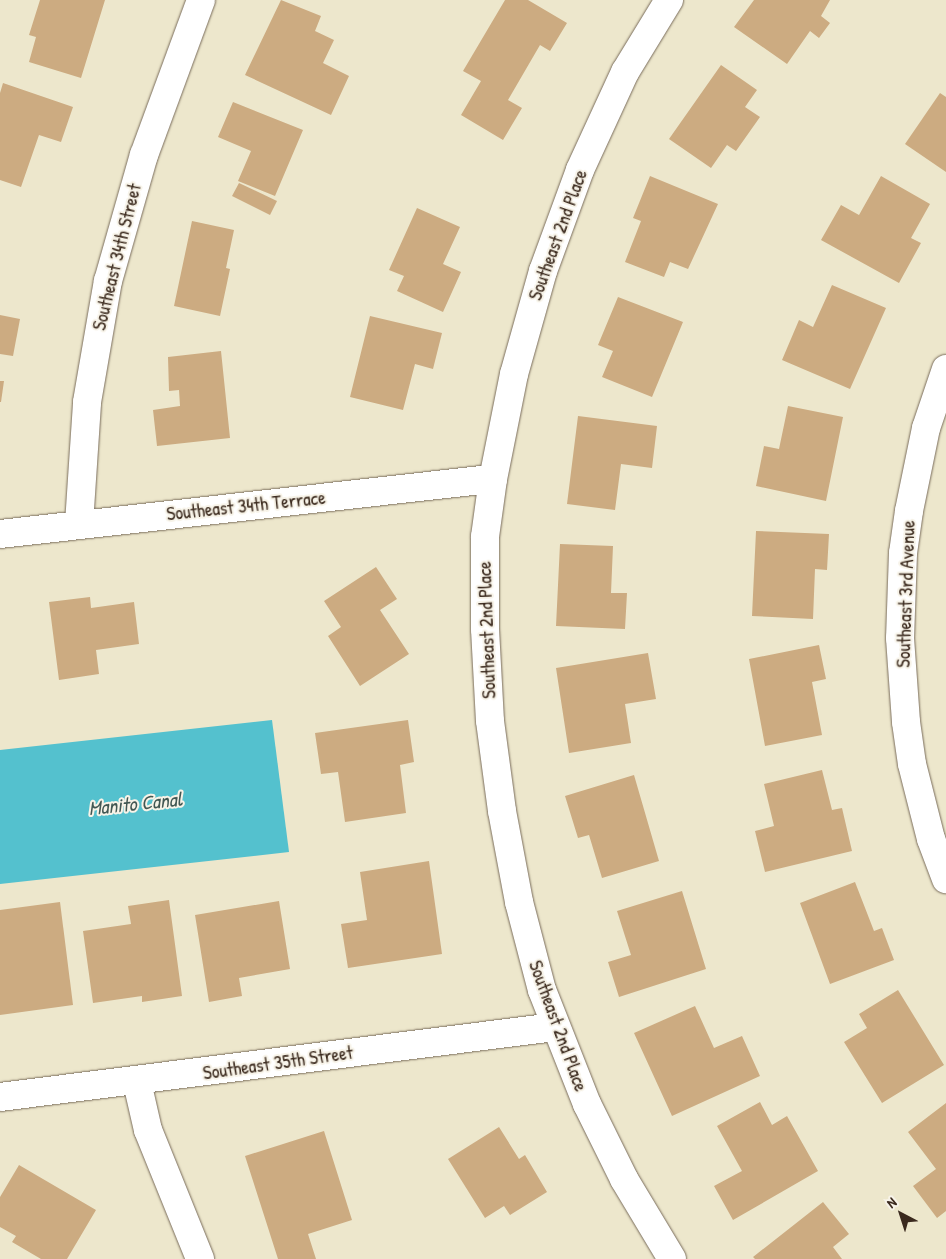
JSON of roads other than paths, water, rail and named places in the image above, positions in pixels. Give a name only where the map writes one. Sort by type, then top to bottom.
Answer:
[{"type":"street","name":"Southeast 34th Street","points":[[79,524],[87,402],[108,281],[144,155],[201,0]]},
{"type":"street","name":"Southeast 2nd Place","points":[[669,0],[625,72],[580,170],[546,261],[514,374],[492,480],[485,537],[485,629],[490,721],[502,811],[519,902],[542,990],[587,1104],[624,1180],[672,1259]]},
{"type":"street","name":"Southeast 3rd Avenue","points":[[946,369],[926,428],[908,511],[903,553],[900,638],[912,764],[932,839],[946,879]]},
{"type":"street","name":"Southeast 34th Terrace","points":[[0,534],[492,480]]},
{"type":"street","name":"Southeast 35th Street","points":[[0,1097],[137,1082],[555,1027]]},
{"type":"street","points":[[137,1082],[148,1130],[200,1259]]},
{"type":"water","name":"Manito Canal","points":[[272,720],[289,852],[0,884],[0,750]]}]
